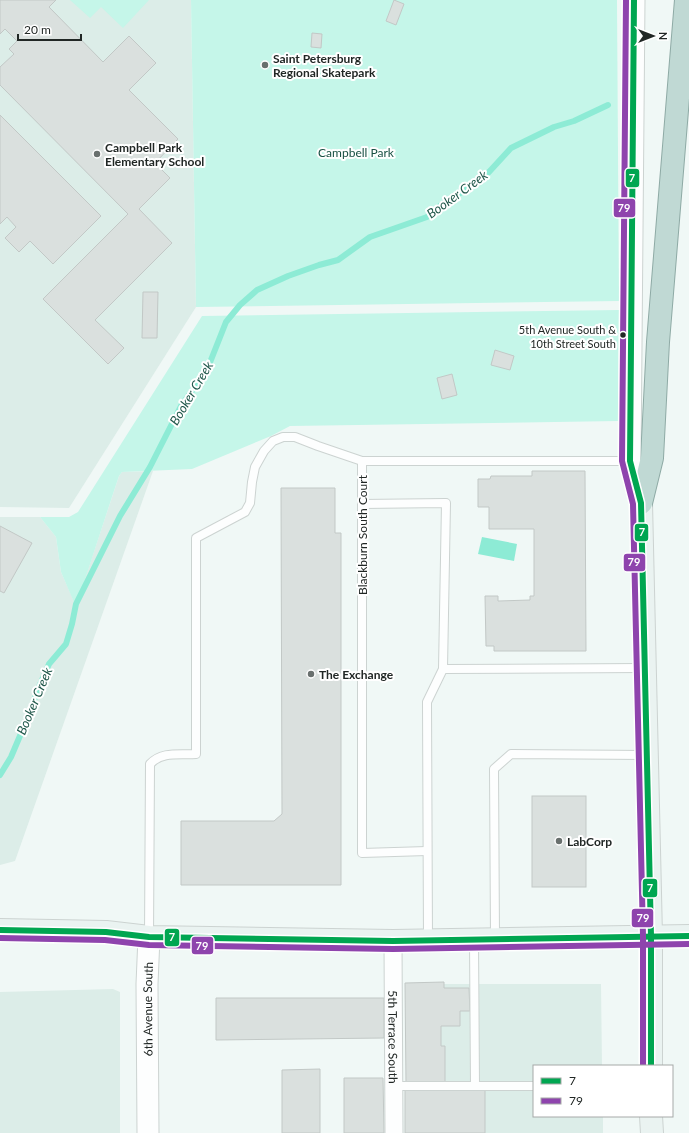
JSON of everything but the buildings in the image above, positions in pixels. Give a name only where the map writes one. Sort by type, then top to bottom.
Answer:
[{"type":"highway","points":[[641,503],[652,458],[658,342],[686,0]]},
{"type":"main road","points":[[641,503],[651,936],[651,1065]]},
{"type":"main road","points":[[0,930],[106,932],[149,937],[393,941],[689,936]]},
{"type":"main road","points":[[652,1117],[652,1133]]},
{"type":"street","points":[[634,0],[630,460],[641,503]]},
{"type":"street","name":"6th Avenue South","points":[[148,1133],[147,984],[149,937]]},
{"type":"street","name":"5th Terrace South","points":[[393,941],[395,1086],[394,1133]]},
{"type":"lane","name":"6th Avenue South","points":[[149,937],[150,764],[159,756],[196,754],[196,538],[245,512],[250,503],[255,467],[264,451],[273,441],[283,437],[295,437],[362,461]]},
{"type":"lane","name":"Blackburn South Court","points":[[427,851],[362,853],[362,461],[630,460]]},
{"type":"lane","points":[[362,504],[446,503],[443,669],[427,702],[428,940]]},
{"type":"lane","points":[[443,669],[645,668]]},
{"type":"lane","points":[[475,1086],[494,769],[511,754],[646,755]]},
{"type":"lane","points":[[395,1086],[533,1086]]},
{"type":"shaded area","name":"Campbell Park Elementary School","points":[[0,0],[191,0],[196,307],[69,508],[0,507]]},
{"type":"shaded area","points":[[153,471],[15,861],[0,865],[0,517],[40,517],[56,537],[61,572],[76,606],[119,476],[122,472]]},
{"type":"shaded area","points":[[482,537],[517,544],[514,561],[478,554]]},
{"type":"shaded area","points":[[406,984],[601,984],[602,1065],[533,1065],[533,1117],[603,1117],[603,1133],[408,1133]]},
{"type":"shaded area","points":[[113,989],[120,992],[120,1133],[0,1133],[0,992]]},
{"type":"green space","points":[[70,0],[149,0],[123,28],[101,7],[90,18]]},
{"type":"green space","name":"Campbell Park","points":[[191,0],[617,0],[619,301],[196,307]]},
{"type":"green space","points":[[619,310],[618,421],[290,426],[271,436],[192,469],[122,472],[119,476],[76,607],[61,572],[56,537],[40,517],[69,517],[78,512],[202,316]]},
{"type":"waterway","name":"Booker Creek","points":[[0,775],[11,757],[49,664],[66,644],[76,604],[120,516],[150,467],[181,406],[207,370],[226,322],[240,305],[257,290],[288,276],[338,260],[370,237],[427,217],[442,204],[462,192],[489,172],[511,148],[554,127],[574,121],[608,105]]},
{"type":"transit line","name":"79","points":[[626,0],[622,461],[633,504],[643,936],[643,1065]]},
{"type":"transit line","name":"7","points":[[634,0],[630,461],[641,503],[651,936],[651,1065]]},
{"type":"transit line","name":"7","points":[[0,930],[106,932],[149,937],[393,941],[689,936]]},
{"type":"transit line","name":"79","points":[[0,938],[105,940],[149,945],[393,949],[689,944]]},
{"type":"place","name":"Saint Petersburg Regional Skatepark","points":[[265,65]]},
{"type":"place","name":"Campbell Park Elementary School","points":[[97,154]]},
{"type":"place","name":"5th Avenue South & 10th Street South","points":[[623,335]]},
{"type":"place","name":"The Exchange","points":[[311,674]]},
{"type":"place","name":"LabCorp","points":[[559,841]]}]
